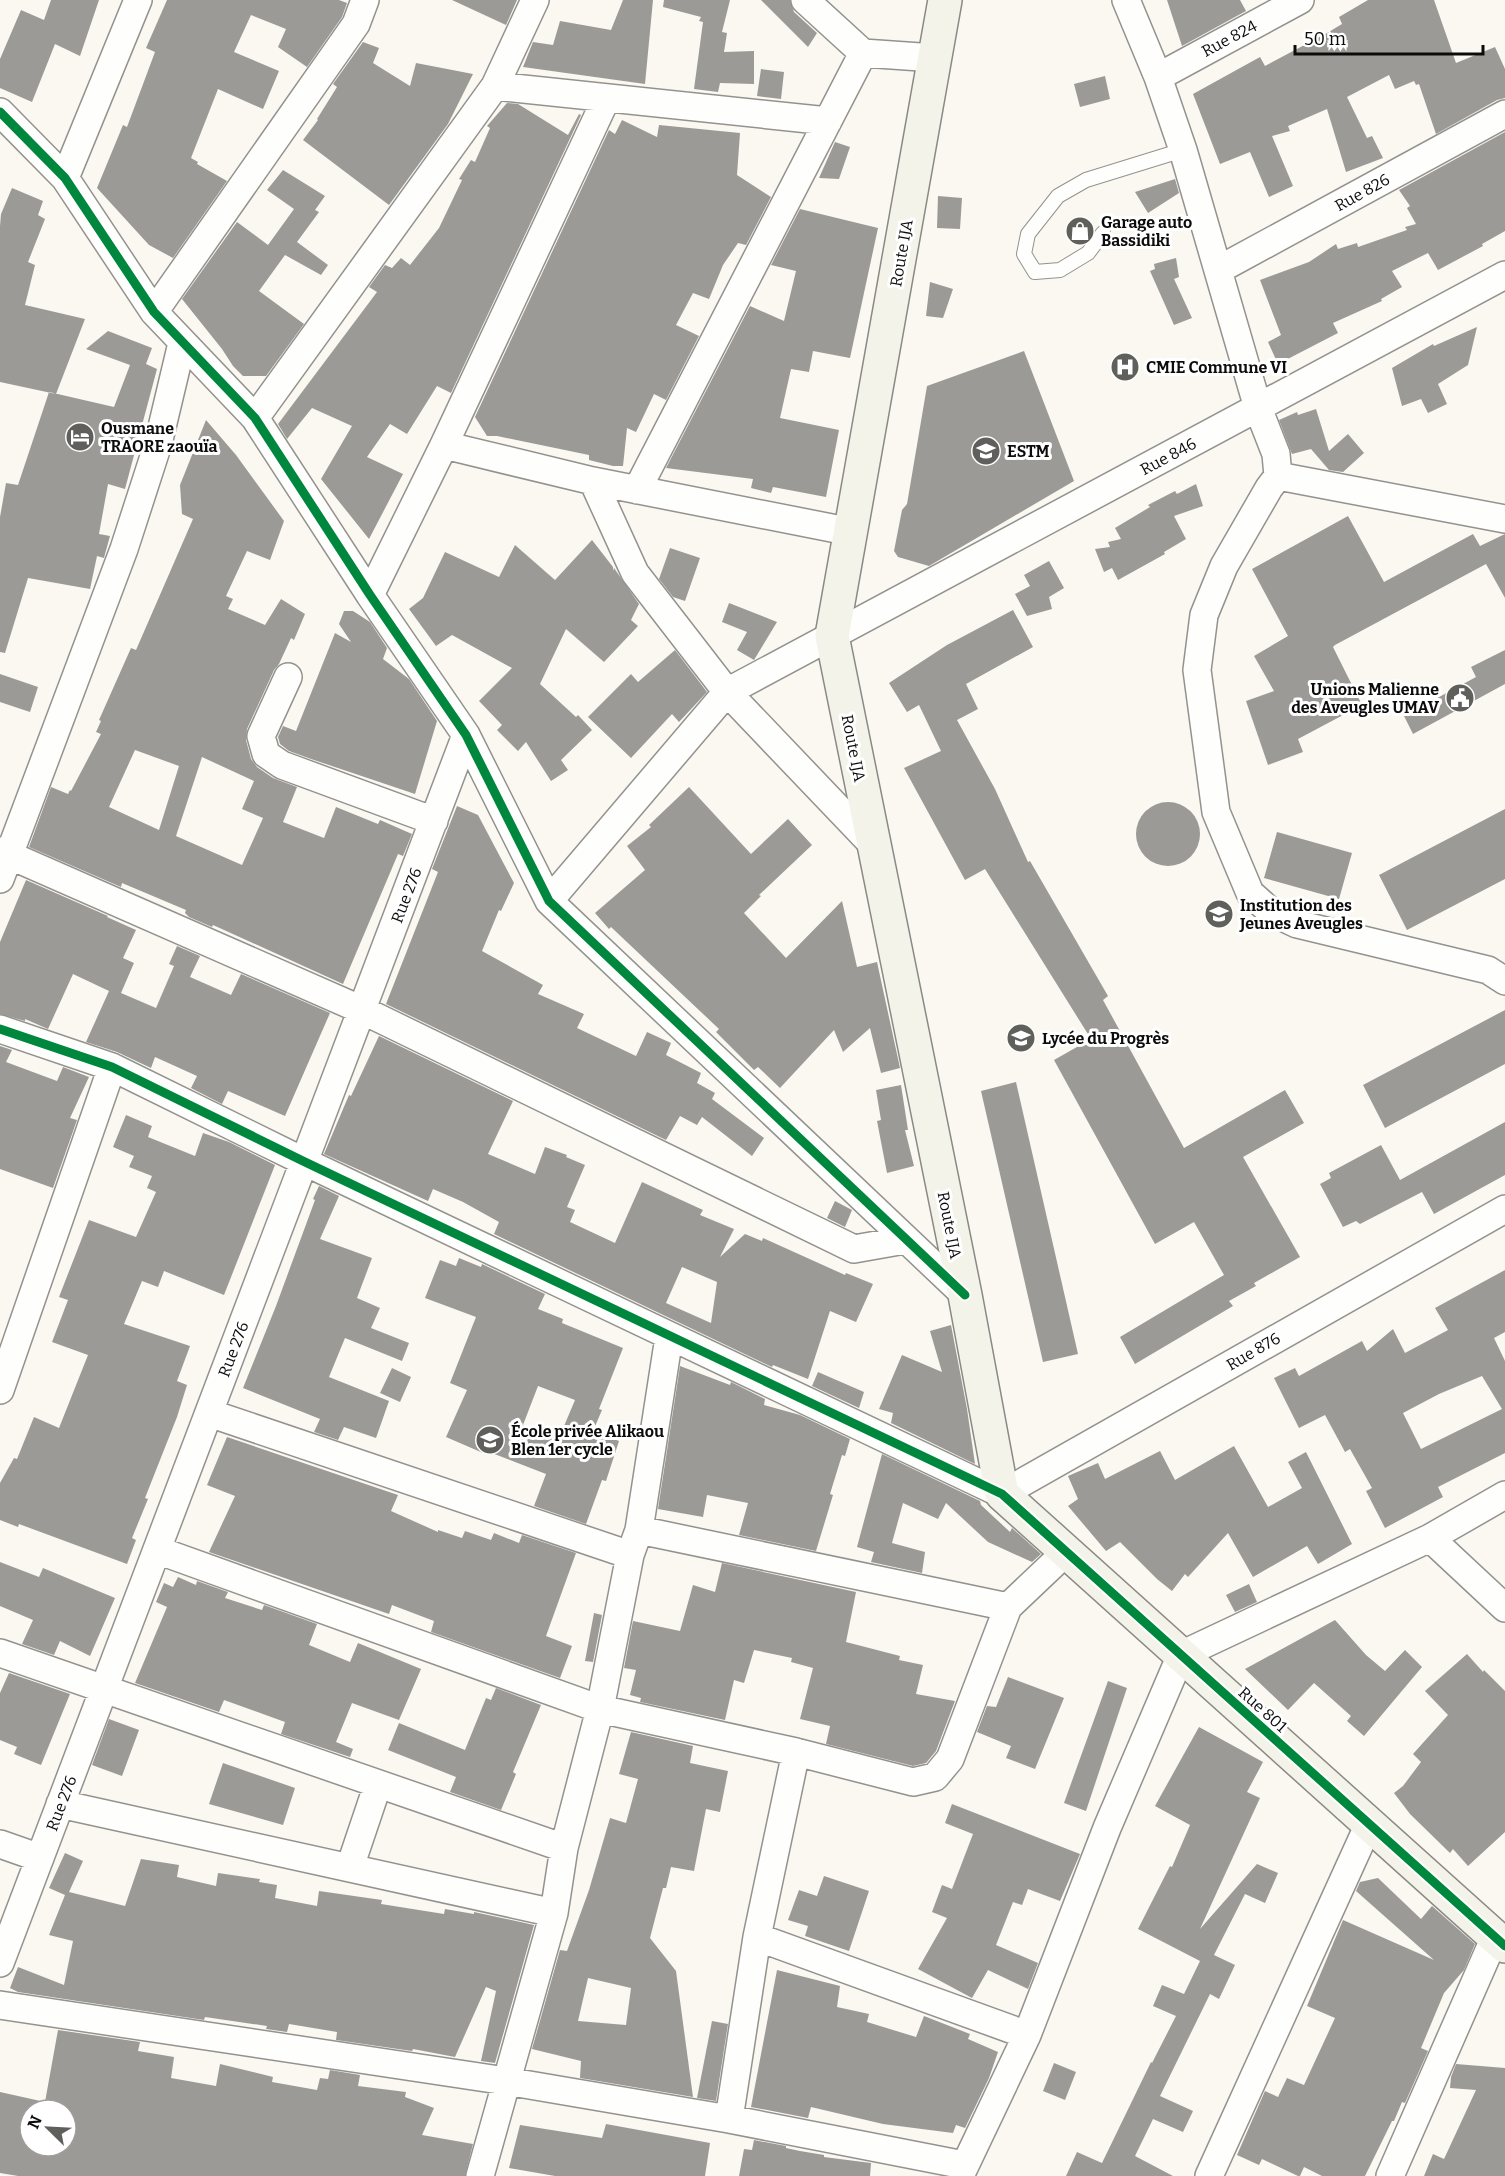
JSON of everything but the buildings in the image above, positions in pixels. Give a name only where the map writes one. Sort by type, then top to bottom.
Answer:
[{"type":"street","points":[[65,178],[138,0]]},
{"type":"street","points":[[154,312],[356,24],[365,0]]},
{"type":"street","points":[[255,418],[495,86],[535,0]]},
{"type":"street","points":[[805,0],[863,53],[935,58]]},
{"type":"street","name":"Route IJA","points":[[945,0],[832,636],[965,1295],[1002,1494]]},
{"type":"street","points":[[1126,0],[1158,76],[1184,150],[1258,408],[1276,454],[1278,476],[1224,566],[1204,615],[1197,670],[1216,812],[1250,892],[1270,911],[1298,924],[1488,970],[1505,981]]},
{"type":"street","name":"Rue 824","points":[[1158,76],[1300,0]]},
{"type":"street","points":[[637,490],[863,53]]},
{"type":"street","points":[[495,86],[828,121]]},
{"type":"street","points":[[370,595],[444,445],[606,99]]},
{"type":"street","name":"Rue 826","points":[[1220,270],[1505,114]]},
{"type":"street","points":[[1,116],[65,178],[154,312],[182,344],[255,418],[370,595],[466,735],[549,901],[965,1295]]},
{"type":"street","name":"Rue 846","points":[[727,692],[1505,275]]},
{"type":"street","points":[[182,344],[158,444],[124,549],[3,862],[362,1010],[854,1249],[905,1240]]},
{"type":"street","points":[[444,445],[593,481],[852,532]]},
{"type":"street","points":[[1278,476],[1505,519]]},
{"type":"street","points":[[593,481],[635,573],[727,692],[874,846]]},
{"type":"street","points":[[288,677],[261,736],[266,754],[282,765],[434,821]]},
{"type":"street","points":[[549,901],[727,692]]},
{"type":"street","name":"Rue 276","points":[[0,1962],[466,735]]},
{"type":"street","points":[[0,1029],[112,1067],[305,1162],[1002,1494]]},
{"type":"street","points":[[0,1390],[10,1329],[112,1067]]},
{"type":"street","name":"Rue 876","points":[[1002,1494],[1505,1209]]},
{"type":"street","points":[[480,2176],[554,1913],[564,1848],[600,1708],[635,1542],[669,1336]]},
{"type":"street","points":[[209,1413],[635,1542],[1008,1607]]},
{"type":"street","name":"Rue 801","points":[[1002,1494],[1500,1942]]},
{"type":"street","points":[[0,2006],[506,2081],[729,2119],[962,2170],[1027,2035],[1107,1828],[1181,1655],[1430,1538],[1505,1495]]},
{"type":"street","points":[[1430,1538],[1505,1608]]},
{"type":"street","points":[[157,1550],[600,1708],[796,1752],[913,1782],[935,1777],[950,1760],[1008,1607],[1066,1552]]},
{"type":"street","points":[[0,1653],[564,1848]]},
{"type":"street","points":[[729,2119],[757,1937],[796,1752]]},
{"type":"street","points":[[350,1867],[378,1784]]},
{"type":"street","points":[[60,1804],[554,1913]]},
{"type":"street","points":[[1209,2176],[1369,1824]]},
{"type":"street","points":[[0,1844],[40,1858]]},
{"type":"street","points":[[757,1937],[1027,2035]]},
{"type":"street","points":[[1390,2176],[1500,1942]]},
{"type":"lane","points":[[1103,233],[1088,253],[1060,270],[1035,272],[1024,254],[1028,234],[1058,196],[1086,180],[1184,150]]},
{"type":"cycle path","points":[[0,112],[65,178],[154,312],[255,418],[370,595],[466,735],[549,901],[965,1295]]},
{"type":"cycle path","points":[[0,1029],[112,1067],[305,1162],[1002,1494],[1505,1946]]},
{"type":"place","name":"Garage auto Bassidiki","points":[[1080,231]]},
{"type":"place","name":"CMIE Commune VI","points":[[1125,367]]},
{"type":"place","name":"Ousmane TRAORE zaouïa","points":[[80,437]]},
{"type":"place","name":"ESTM","points":[[986,451]]},
{"type":"place","name":"Unions Malienne des Aveugles UMAV","points":[[1460,698]]},
{"type":"place","name":"Institution des Jeunes Aveugles","points":[[1219,914]]},
{"type":"place","name":"Lycée du Progrès","points":[[1021,1038]]},
{"type":"place","name":"École privée Alikaou Blen 1er cycle","points":[[490,1440]]}]
